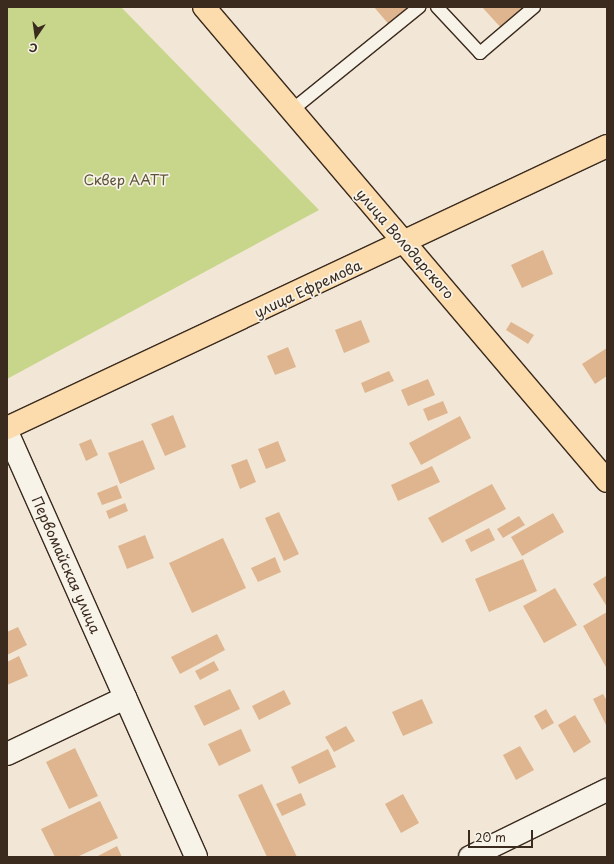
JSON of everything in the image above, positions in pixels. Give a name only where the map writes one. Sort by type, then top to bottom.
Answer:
[{"type":"main road","name":"улица Володарского","points":[[204,7],[607,481]]},
{"type":"main road","name":"улица Ефремова","points":[[7,428],[405,244],[607,146]]},
{"type":"street","name":"Первомайская улица","points":[[7,432],[196,857]]},
{"type":"street","points":[[7,754],[125,698]]},
{"type":"street","points":[[470,857],[607,790]]},
{"type":"lane","points":[[292,110],[419,7]]},
{"type":"lane","points":[[438,7],[480,53],[534,7]]},
{"type":"green space","name":"Сквер ААТТ","points":[[7,7],[121,7],[319,210],[7,379]]},
{"type":"building","points":[[374,7],[416,7],[391,27]]},
{"type":"building","points":[[482,7],[529,7],[503,30]]},
{"type":"building","points":[[543,250],[553,274],[522,288],[511,265]]},
{"type":"building","points":[[361,320],[370,342],[344,353],[335,330]]},
{"type":"building","points":[[511,322],[534,335],[528,344],[506,330]]},
{"type":"building","points":[[288,347],[296,367],[275,375],[267,356]]},
{"type":"building","points":[[607,348],[607,376],[595,384],[582,364]]},
{"type":"building","points":[[389,371],[394,381],[365,393],[361,383]]},
{"type":"building","points":[[428,379],[435,395],[408,406],[401,390]]},
{"type":"building","points":[[443,401],[448,413],[428,421],[423,409]]},
{"type":"building","points":[[173,415],[186,447],[165,456],[151,424]]},
{"type":"building","points":[[460,416],[471,438],[421,465],[409,443]]},
{"type":"building","points":[[91,439],[98,455],[86,461],[79,444]]},
{"type":"building","points":[[143,440],[155,469],[120,484],[108,453]]},
{"type":"building","points":[[278,441],[286,461],[266,469],[258,449]]},
{"type":"building","points":[[247,459],[256,482],[240,489],[231,465]]},
{"type":"building","points":[[432,466],[440,482],[398,501],[391,485]]},
{"type":"building","points":[[492,484],[506,509],[442,543],[428,518]]},
{"type":"building","points":[[117,485],[122,498],[102,505],[97,493]]},
{"type":"building","points":[[125,503],[128,511],[109,519],[106,511]]},
{"type":"building","points":[[279,512],[299,554],[284,561],[265,518]]},
{"type":"building","points":[[553,513],[564,532],[522,556],[511,537]]},
{"type":"building","points":[[519,516],[525,525],[503,538],[497,529]]},
{"type":"building","points":[[489,528],[495,540],[471,552],[465,540]]},
{"type":"building","points":[[145,535],[154,558],[127,569],[118,546]]},
{"type":"building","points":[[223,538],[246,588],[192,613],[169,563]]},
{"type":"building","points":[[275,557],[281,572],[258,582],[251,568]]},
{"type":"building","points":[[523,559],[537,591],[489,612],[475,579]]},
{"type":"building","points":[[606,576],[607,577],[607,607],[593,584]]},
{"type":"building","points":[[555,588],[577,625],[544,643],[523,606]]},
{"type":"building","points":[[607,612],[607,669],[583,626]]},
{"type":"building","points":[[18,627],[27,645],[7,655],[7,632]]},
{"type":"building","points":[[217,634],[225,650],[180,674],[171,657]]},
{"type":"building","points":[[19,656],[28,676],[7,685],[7,662]]},
{"type":"building","points":[[214,661],[219,670],[200,680],[195,671]]},
{"type":"building","points":[[230,689],[240,709],[204,726],[194,706]]},
{"type":"building","points":[[284,690],[291,704],[259,720],[252,706]]},
{"type":"building","points":[[603,694],[607,701],[607,727],[593,699]]},
{"type":"building","points":[[422,699],[433,723],[403,736],[392,712]]},
{"type":"building","points":[[546,709],[554,723],[542,730],[534,716]]},
{"type":"building","points":[[575,715],[591,742],[574,753],[558,725]]},
{"type":"building","points":[[346,726],[355,741],[334,752],[325,737]]},
{"type":"building","points":[[241,729],[251,751],[219,766],[208,744]]},
{"type":"building","points":[[520,746],[534,770],[516,780],[503,755]]},
{"type":"building","points":[[75,748],[98,796],[69,809],[46,762]]},
{"type":"building","points":[[328,749],[336,767],[299,784],[291,767]]},
{"type":"building","points":[[262,784],[297,857],[267,857],[238,795]]},
{"type":"building","points":[[301,793],[306,805],[282,816],[276,804]]},
{"type":"building","points":[[403,794],[419,823],[401,833],[385,804]]},
{"type":"building","points":[[100,801],[118,838],[77,857],[55,857],[41,829]]},
{"type":"building","points":[[117,846],[122,857],[96,857]]}]
